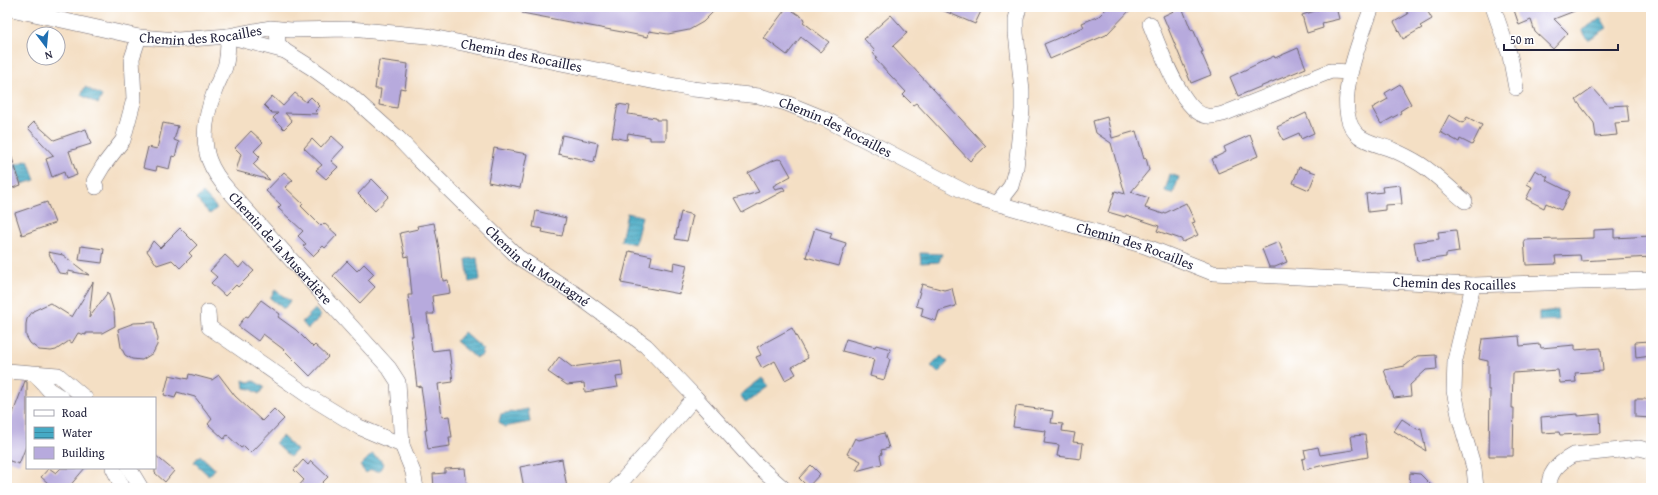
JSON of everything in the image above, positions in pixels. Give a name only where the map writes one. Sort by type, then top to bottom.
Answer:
[{"type":"street","points":[[997,204],[1011,186],[1016,168],[1022,110],[1022,90],[1016,33],[1016,19],[1019,7]]},
{"type":"street","points":[[1372,7],[1350,72],[1346,112],[1351,127],[1358,136],[1393,150],[1421,164],[1464,200]]},
{"type":"street","points":[[1493,7],[1510,56],[1516,88]]},
{"type":"street","name":"Chemin des Rocailles","points":[[7,8],[139,38],[178,40],[228,36],[270,28],[350,29],[427,36],[678,87],[759,96],[786,103],[823,118],[975,197],[1145,246],[1212,273],[1473,285],[1651,280]]},
{"type":"street","points":[[1150,24],[1173,78],[1183,95],[1192,108],[1207,116],[1223,114],[1331,71],[1350,72]]},
{"type":"street","points":[[277,29],[278,44],[285,51]]},
{"type":"street","name":"Chemin du Montagné","points":[[228,36],[285,51],[350,95],[398,138],[518,257],[574,293],[646,346],[755,463],[783,488]]},
{"type":"street","name":"Chemin de la Musardière","points":[[228,36],[226,66],[212,99],[205,131],[209,160],[218,177],[229,191],[389,368],[398,382],[402,445],[413,472],[416,488]]},
{"type":"street","points":[[96,187],[94,181],[103,166],[123,140],[134,98],[132,58],[139,38]]},
{"type":"street","points":[[1473,285],[1455,360],[1454,391],[1460,420],[1474,468],[1476,488]]},
{"type":"street","points":[[208,312],[209,328],[310,397],[358,427],[402,445]]},
{"type":"street","points":[[7,371],[58,375],[84,397]]},
{"type":"street","points":[[35,374],[50,390],[60,397]]},
{"type":"street","points":[[616,488],[695,397]]},
{"type":"street","points":[[1549,488],[1548,482],[1553,471],[1565,459],[1573,455],[1639,448],[1651,451]]},
{"type":"street","points":[[114,469],[123,488]]},
{"type":"street","points":[[130,469],[141,488]]},
{"type":"water","points":[[1601,18],[1607,28],[1588,40],[1582,30]]},
{"type":"water","points":[[85,87],[102,96],[98,104],[81,95]]},
{"type":"water","points":[[28,160],[35,180],[22,184],[15,165]]},
{"type":"water","points":[[1170,174],[1179,177],[1173,194],[1165,191]]},
{"type":"water","points":[[203,193],[217,208],[210,214],[196,199]]},
{"type":"water","points":[[627,213],[642,216],[635,244],[621,241]]},
{"type":"water","points":[[920,253],[942,254],[939,262],[921,263]]},
{"type":"water","points":[[477,258],[480,280],[469,282],[466,259]]},
{"type":"water","points":[[275,290],[290,301],[284,309],[270,298]]},
{"type":"water","points":[[315,309],[321,316],[308,329],[302,322]]},
{"type":"water","points":[[1558,310],[1559,320],[1539,321],[1539,312]]},
{"type":"water","points":[[464,332],[484,350],[481,352],[483,354],[480,357],[478,356],[476,358],[456,341]]},
{"type":"water","points":[[941,356],[948,362],[938,373],[931,366]]},
{"type":"water","points":[[762,378],[769,386],[746,403],[740,395]]},
{"type":"water","points":[[243,380],[248,382],[254,381],[264,387],[259,394],[251,389],[244,388]]},
{"type":"water","points":[[528,409],[530,422],[504,427],[499,422],[501,414]]},
{"type":"water","points":[[282,436],[297,450],[290,457],[275,443]]},
{"type":"water","points":[[372,454],[384,463],[379,471],[371,470],[366,473],[360,466]]},
{"type":"water","points":[[200,455],[215,469],[209,476],[194,462]]},
{"type":"building","points":[[523,7],[718,7],[703,22],[689,30],[668,34],[649,31],[648,37],[522,13]]},
{"type":"building","points":[[787,7],[805,19],[803,22],[829,42],[820,52],[801,37],[787,55],[764,38]]},
{"type":"building","points":[[935,7],[983,7],[975,24]]},
{"type":"building","points":[[1108,7],[1133,7],[1106,35],[1050,59],[1044,44],[1084,27],[1082,23],[1099,16]]},
{"type":"building","points":[[1182,7],[1191,30],[1193,29],[1203,52],[1201,52],[1211,75],[1191,83],[1163,16]]},
{"type":"building","points":[[1317,7],[1336,7],[1339,19],[1322,23],[1323,28],[1307,33],[1302,15],[1318,10]]},
{"type":"building","points":[[1404,7],[1425,7],[1432,19],[1420,26],[1422,28],[1403,39],[1394,22],[1408,14]]},
{"type":"building","points":[[1513,7],[1582,8],[1554,19],[1568,33],[1553,49],[1535,32],[1531,20],[1519,25]]},
{"type":"building","points":[[891,15],[907,33],[893,46],[986,146],[970,161],[916,103],[913,105],[903,95],[906,92],[875,59],[877,58],[873,53],[875,51],[864,39]]},
{"type":"building","points":[[1298,48],[1306,68],[1238,96],[1230,77],[1274,56],[1275,58]]},
{"type":"building","points":[[379,60],[408,64],[405,89],[400,88],[397,108],[379,105],[381,89],[375,89]]},
{"type":"building","points":[[1400,84],[1411,104],[1400,111],[1401,113],[1381,124],[1372,108],[1388,99],[1385,93]]},
{"type":"building","points":[[1593,88],[1609,106],[1627,105],[1629,122],[1615,123],[1617,135],[1596,137],[1594,123],[1576,100]]},
{"type":"building","points":[[295,93],[306,102],[311,97],[320,106],[315,111],[318,114],[285,113],[292,121],[284,129],[273,118],[278,113],[272,113],[264,105],[272,96],[283,106]]},
{"type":"building","points":[[618,104],[630,106],[628,114],[656,118],[656,120],[666,120],[666,140],[650,140],[650,137],[628,133],[627,140],[612,137]]},
{"type":"building","points":[[1306,113],[1314,133],[1301,139],[1299,133],[1283,140],[1277,127]]},
{"type":"building","points":[[1449,115],[1463,123],[1467,117],[1482,125],[1472,145],[1460,139],[1459,142],[1440,132]]},
{"type":"building","points":[[1107,117],[1112,138],[1136,131],[1144,159],[1146,158],[1149,170],[1131,192],[1149,198],[1145,208],[1163,214],[1186,203],[1195,222],[1192,223],[1198,235],[1183,242],[1181,239],[1157,231],[1159,226],[1126,215],[1125,217],[1108,212],[1115,191],[1125,194],[1111,143],[1096,133],[1093,121]]},
{"type":"building","points":[[34,122],[54,140],[86,129],[91,144],[69,151],[77,175],[66,179],[64,172],[52,177],[46,159],[54,156],[28,128]]},
{"type":"building","points":[[163,123],[178,126],[174,140],[179,142],[175,157],[172,156],[169,169],[157,166],[156,171],[143,168],[148,147],[157,149]]},
{"type":"building","points":[[251,131],[263,142],[254,151],[260,157],[253,164],[270,180],[236,171],[241,154],[235,148]]},
{"type":"building","points":[[562,135],[598,143],[594,162],[558,154]]},
{"type":"building","points":[[1250,135],[1258,156],[1218,173],[1212,159],[1226,152],[1224,147]]},
{"type":"building","points":[[332,136],[344,147],[331,161],[338,167],[326,179],[316,170],[322,165],[304,148],[312,139],[321,148]]},
{"type":"building","points":[[494,148],[527,154],[520,188],[488,182]]},
{"type":"building","points":[[7,149],[9,149],[21,185],[7,190]]},
{"type":"building","points":[[778,159],[782,160],[791,176],[773,186],[775,189],[783,187],[785,190],[742,213],[734,199],[759,192],[748,173]]},
{"type":"building","points":[[1299,167],[1316,173],[1309,190],[1293,183]]},
{"type":"building","points":[[1535,170],[1548,177],[1546,180],[1570,192],[1561,210],[1546,203],[1544,208],[1526,199],[1532,187],[1527,184]]},
{"type":"building","points":[[284,172],[293,180],[285,187],[303,204],[301,206],[321,226],[324,223],[337,235],[325,248],[323,246],[313,256],[303,246],[306,244],[298,236],[303,231],[278,208],[281,205],[266,191]]},
{"type":"building","points":[[372,179],[389,196],[375,211],[358,194]]},
{"type":"building","points":[[1400,185],[1402,204],[1385,205],[1385,210],[1368,212],[1366,194],[1383,192],[1382,187]]},
{"type":"building","points":[[47,202],[55,223],[22,235],[15,213]]},
{"type":"building","points":[[536,211],[566,218],[562,236],[542,232],[543,229],[533,227]]},
{"type":"building","points":[[681,212],[693,215],[687,241],[675,239]]},
{"type":"building","points":[[434,223],[443,281],[448,280],[450,293],[432,296],[434,314],[427,314],[432,351],[449,349],[453,382],[438,384],[442,417],[449,416],[452,437],[449,437],[450,446],[428,449],[421,386],[417,387],[411,336],[413,336],[408,295],[412,295],[408,256],[405,257],[400,233],[418,229],[417,226]]},
{"type":"building","points":[[180,228],[197,245],[189,253],[192,256],[180,268],[172,260],[157,265],[147,251],[153,241],[160,248]]},
{"type":"building","points":[[815,228],[832,233],[830,238],[846,243],[839,266],[806,257]]},
{"type":"building","points":[[1614,229],[1614,238],[1651,236],[1651,257],[1581,261],[1580,255],[1555,256],[1556,264],[1526,265],[1524,240],[1594,238],[1594,230]]},
{"type":"building","points":[[1456,230],[1459,252],[1446,254],[1446,257],[1417,261],[1414,242],[1439,239],[1438,232]]},
{"type":"building","points":[[1279,242],[1287,262],[1275,267],[1269,267],[1262,249]]},
{"type":"building","points":[[81,246],[104,249],[102,263],[79,260]]},
{"type":"building","points":[[629,251],[652,256],[650,265],[673,270],[674,262],[687,265],[680,294],[621,283]]},
{"type":"building","points":[[48,252],[63,255],[89,275],[68,271],[68,274],[59,273]]},
{"type":"building","points":[[225,255],[239,268],[244,262],[254,271],[238,287],[236,285],[225,296],[211,283],[217,277],[210,271]]},
{"type":"building","points":[[347,261],[357,271],[364,264],[374,274],[368,280],[375,287],[360,303],[333,276]]},
{"type":"building","points":[[93,282],[89,318],[108,292],[114,312],[115,326],[102,333],[86,333],[86,335],[78,333],[72,343],[69,341],[56,350],[51,351],[39,350],[30,343],[26,336],[26,324],[27,319],[33,311],[50,303],[72,317]]},
{"type":"building","points":[[922,284],[944,290],[952,288],[956,306],[939,311],[936,321],[921,316],[923,308],[916,306]]},
{"type":"building","points":[[261,300],[280,314],[278,317],[296,330],[313,347],[315,345],[328,357],[310,376],[283,349],[263,334],[258,341],[238,326],[246,316],[248,317]]},
{"type":"building","points":[[154,322],[158,339],[153,353],[142,360],[132,359],[125,355],[121,347],[118,329],[134,323]]},
{"type":"building","points":[[792,328],[808,358],[792,367],[796,374],[785,380],[775,361],[762,368],[756,357],[761,355],[757,347]]},
{"type":"building","points":[[1519,336],[1520,346],[1540,344],[1541,348],[1575,345],[1575,350],[1601,348],[1603,371],[1575,373],[1576,382],[1560,383],[1558,370],[1513,373],[1513,456],[1489,456],[1490,390],[1488,390],[1488,361],[1479,359],[1482,339]]},
{"type":"building","points":[[846,339],[875,347],[876,345],[890,349],[888,358],[890,359],[884,380],[870,376],[874,359],[842,351]]},
{"type":"building","points":[[1650,341],[1651,356],[1636,358],[1635,342]]},
{"type":"building","points":[[1436,355],[1437,369],[1426,370],[1410,385],[1411,396],[1394,398],[1384,370],[1405,366],[1417,356]]},
{"type":"building","points":[[559,357],[572,367],[621,360],[623,376],[616,377],[618,387],[585,392],[584,383],[567,385],[548,372]]},
{"type":"building","points":[[189,374],[212,380],[219,375],[235,396],[262,421],[274,409],[284,419],[251,453],[244,446],[241,448],[227,435],[224,439],[208,424],[212,419],[195,397],[177,392],[175,398],[164,395],[169,375],[188,379]]},
{"type":"building","points":[[25,381],[27,382],[26,446],[19,464],[7,460],[7,420],[10,421]]},
{"type":"building","points":[[1635,399],[1651,399],[1651,418],[1635,417]]},
{"type":"building","points":[[1016,406],[1053,411],[1051,423],[1063,424],[1062,431],[1075,433],[1073,442],[1083,443],[1081,459],[1057,456],[1059,445],[1044,443],[1046,431],[1013,427]]},
{"type":"building","points":[[1578,414],[1578,416],[1600,414],[1601,433],[1560,435],[1559,432],[1542,433],[1541,417]]},
{"type":"building","points":[[1402,419],[1417,429],[1421,428],[1426,451],[1394,431]]},
{"type":"building","points":[[884,433],[889,448],[881,450],[882,454],[880,455],[882,464],[856,471],[861,461],[847,454],[855,438],[859,440]]},
{"type":"building","points":[[1365,435],[1368,457],[1304,470],[1302,459],[1306,458],[1304,450],[1318,447],[1320,455],[1353,450],[1351,436]]},
{"type":"building","points":[[156,456],[174,471],[165,482],[155,473]]},
{"type":"building","points":[[562,459],[567,488],[524,488],[520,467]]},
{"type":"building","points":[[303,460],[308,465],[311,461],[328,477],[317,488],[297,488],[304,480],[294,470]]},
{"type":"building","points":[[811,465],[820,474],[808,487],[799,478]]},
{"type":"building","points":[[465,468],[467,488],[434,488],[433,474],[445,473],[445,469]]},
{"type":"building","points":[[48,469],[56,473],[60,469],[84,469],[68,488],[44,488],[48,483],[41,477]]},
{"type":"building","points":[[1410,473],[1420,474],[1434,488],[1409,488]]}]
